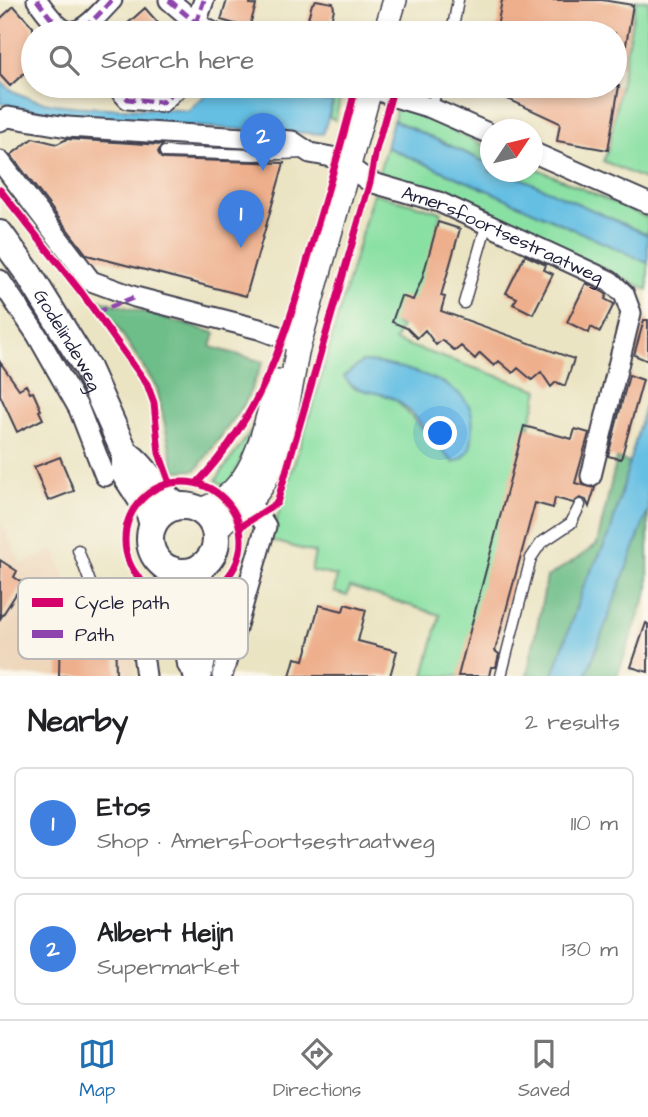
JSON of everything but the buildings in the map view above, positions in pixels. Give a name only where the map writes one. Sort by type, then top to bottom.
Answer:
[{"type":"main road","name":"Godelindeweg","points":[[0,234],[28,273],[87,368],[125,453],[125,474],[149,511],[153,525]]},
{"type":"main road","name":"Godelindeweg","points":[[125,453],[139,463],[163,497],[188,508]]},
{"type":"main road","points":[[197,578],[215,547],[215,532],[209,519],[188,508],[160,514],[150,532],[151,548],[159,562],[172,570],[187,572],[202,566]]},
{"type":"main road","points":[[172,570],[176,578]]},
{"type":"main road","points":[[189,659],[196,676]]},
{"type":"main road","points":[[196,676],[202,659]]},
{"type":"street","points":[[37,0],[55,21]]},
{"type":"street","points":[[90,21],[112,0]]},
{"type":"street","points":[[169,0],[195,21]]},
{"type":"street","points":[[198,21],[204,0]]},
{"type":"street","points":[[389,21],[395,0]]},
{"type":"street","points":[[127,98],[162,102],[166,98]]},
{"type":"street","points":[[215,532],[245,494],[279,377],[298,348],[367,98]]},
{"type":"street","points":[[398,98],[431,108],[480,129]]},
{"type":"street","name":"Amersfoortsestraatweg","points":[[0,121],[8,117],[67,127],[292,141],[310,153],[337,158],[370,182],[439,202],[610,281],[624,294],[631,313],[589,481]]},
{"type":"street","points":[[543,156],[648,202]]},
{"type":"street","points":[[0,162],[91,281],[135,297],[259,329],[298,348]]},
{"type":"street","name":"Godelindeweg","points":[[0,280],[37,335],[79,409],[105,476]]},
{"type":"street","points":[[188,508],[212,507],[245,494]]},
{"type":"street","points":[[245,494],[265,526],[248,585]]},
{"type":"street","points":[[222,676],[227,659]]},
{"type":"lane","points":[[454,21],[458,0]]},
{"type":"lane","points":[[431,108],[434,98]]},
{"type":"lane","points":[[165,152],[254,155],[310,153]]},
{"type":"lane","points":[[464,303],[487,223]]},
{"type":"lane","points":[[501,676],[531,558],[541,543],[571,523],[580,505]]},
{"type":"lane","points":[[78,550],[88,578]]},
{"type":"shaded area","points":[[0,520],[21,564],[55,550],[65,578],[18,578],[18,659],[134,659],[135,676],[0,676]]},
{"type":"green space","points":[[636,0],[648,0],[648,181],[603,161],[608,150],[618,98],[627,98],[627,48]]},
{"type":"green space","points":[[311,98],[340,98],[335,120],[329,117],[333,102]]},
{"type":"green space","points":[[397,105],[480,143],[480,159],[394,120]]},
{"type":"green space","points":[[386,147],[648,263],[648,290],[489,214],[445,196],[377,179]]},
{"type":"green space","points":[[543,171],[648,218],[648,235],[529,182],[543,182]]},
{"type":"green space","points":[[373,193],[441,212],[418,305],[401,301],[396,325],[401,327],[395,341],[539,390],[461,676],[424,676],[440,615],[350,587],[347,596],[334,592],[337,576],[311,571],[315,553],[270,540],[316,395]],"holes":[[[362,362],[379,363],[445,383],[453,462],[396,400],[378,392],[353,388],[344,376]]]},
{"type":"green space","points":[[100,300],[215,333],[211,347],[263,362],[244,405],[196,470],[175,471],[157,388]]},
{"type":"green space","points":[[258,421],[228,489],[216,480]]},
{"type":"green space","points":[[617,458],[630,463],[610,534],[584,585],[553,676],[527,676],[547,577],[597,544]]},
{"type":"green space","points":[[648,511],[648,590],[617,676],[586,676]]},
{"type":"water","points":[[0,81],[21,95],[21,98],[89,107],[188,111],[202,98],[317,98],[333,101],[323,134],[98,121],[0,103]]},
{"type":"water","points":[[393,120],[480,159],[480,182],[529,182],[648,235],[648,263],[489,191],[386,147]]},
{"type":"water","points":[[362,362],[389,365],[421,374],[437,380],[462,396],[471,410],[473,422],[469,450],[464,456],[454,462],[417,419],[396,400],[360,389],[348,382],[344,376]]},
{"type":"water","points":[[648,394],[648,511],[586,676],[553,676],[584,585],[610,534]]},
{"type":"marked path","points":[[37,0],[54,21]]},
{"type":"marked path","points":[[92,21],[112,0]]},
{"type":"marked path","points":[[169,0],[194,21]]},
{"type":"marked path","points":[[197,21],[204,0]]},
{"type":"marked path","points":[[127,98],[162,102],[166,98]]},
{"type":"marked path","points":[[96,313],[135,297]]},
{"type":"cycle path","points":[[197,483],[241,426],[273,364],[296,299],[353,98]]},
{"type":"cycle path","points":[[240,527],[277,503],[370,182],[391,98]]},
{"type":"cycle path","points":[[0,190],[81,292],[147,384],[154,403],[159,453],[170,483]]},
{"type":"cycle path","points":[[140,578],[129,562],[126,529],[129,518],[142,499],[161,486],[194,483],[215,492],[224,499],[237,518],[241,540]]},
{"type":"cycle path","points":[[226,578],[237,562],[241,540]]},
{"type":"place","name":"Albert Heijn","points":[[263,171]]},
{"type":"place","name":"Etos","points":[[241,248]]}]
